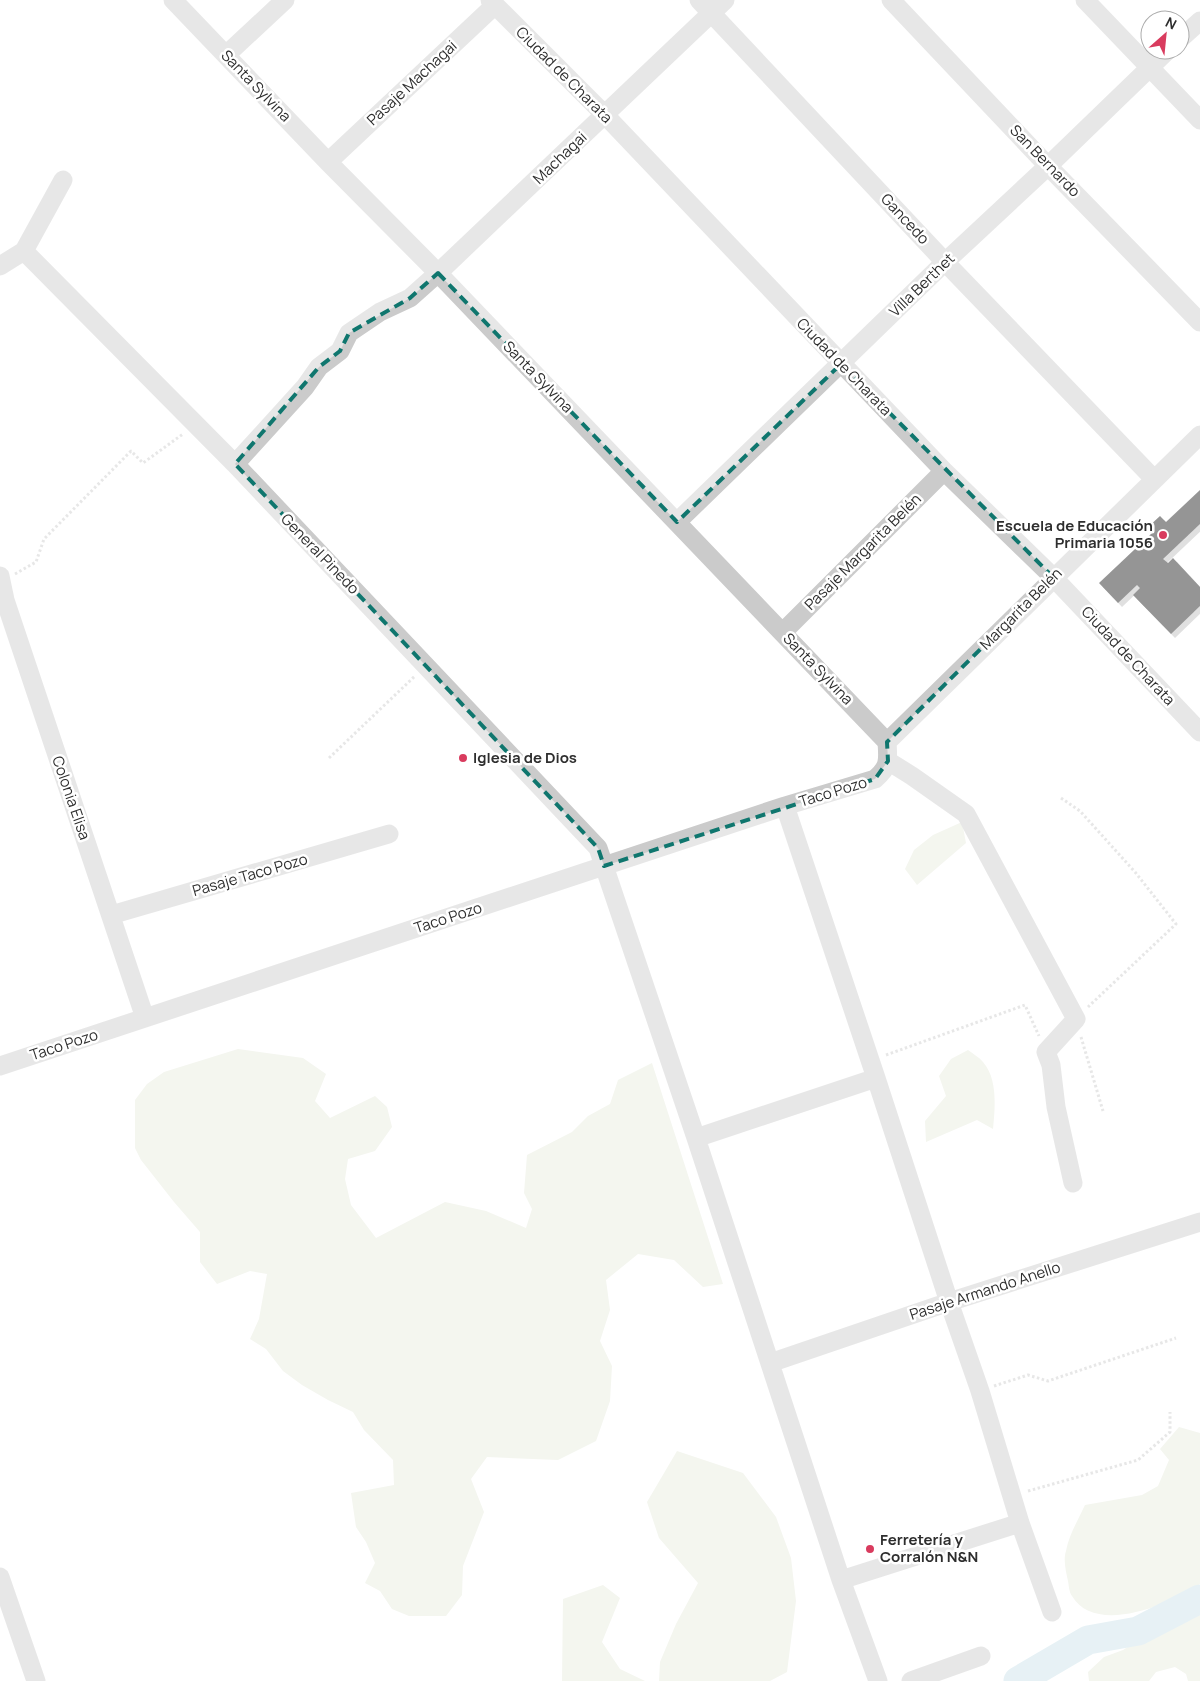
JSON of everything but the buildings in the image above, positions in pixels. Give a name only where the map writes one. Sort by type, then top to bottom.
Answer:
[{"type":"street","name":"Santa Sylvina","points":[[173,0],[328,162],[438,273],[887,742]]},
{"type":"street","points":[[226,55],[285,0]]},
{"type":"street","name":"Machagai","points":[[235,464],[304,387],[319,367],[340,351],[349,333],[380,312],[410,298],[605,116],[705,6],[725,0]]},
{"type":"street","name":"San Bernardo","points":[[890,0],[1200,322]]},
{"type":"street","points":[[1086,0],[1200,120]]},
{"type":"street","name":"Ciudad de Charata","points":[[493,2],[605,116],[944,471],[1053,577],[1200,732]]},
{"type":"street","name":"Pasaje Machagai","points":[[328,162],[493,2]]},
{"type":"street","name":"Gancedo","points":[[705,6],[945,262],[1154,479]]},
{"type":"street","points":[[1190,30],[1200,20]]},
{"type":"street","name":"Villa Berthet","points":[[677,522],[1157,60]]},
{"type":"street","points":[[0,266],[24,251],[63,180]]},
{"type":"street","name":"General Pinedo","points":[[24,251],[235,464],[598,848],[696,1138],[841,1580],[878,1681]]},
{"type":"street","name":"Margarita Belén","points":[[887,742],[1053,577],[1200,435]]},
{"type":"street","name":"Pasaje Margarita Belén","points":[[782,632],[944,471]]},
{"type":"street","name":"Colonia Elisa","points":[[1,579],[4,600],[145,1018]]},
{"type":"street","points":[[887,742],[888,762],[912,776],[966,814],[1076,1019],[1046,1052],[1051,1065],[1056,1107],[1073,1183]]},
{"type":"street","name":"Taco Pozo","points":[[0,1066],[785,806],[876,779],[885,770],[888,762]]},
{"type":"street","points":[[785,806],[980,1391],[1011,1496],[1052,1612]]},
{"type":"street","name":"Pasaje Taco Pozo","points":[[111,916],[388,834]]},
{"type":"street","points":[[696,1138],[873,1069]]},
{"type":"street","name":"Pasaje Armando Anello","points":[[770,1363],[949,1302],[1200,1222]]},
{"type":"street","points":[[841,1580],[1020,1523]]},
{"type":"street","points":[[1,1584],[36,1681]]},
{"type":"street","points":[[911,1681],[981,1656]]},
{"type":"path","points":[[1,579],[36,562],[44,539],[130,451],[143,463],[195,424]]},
{"type":"path","points":[[329,758],[426,666]]},
{"type":"path","points":[[1060,798],[1080,811],[1135,872],[1176,924],[1076,1019],[1103,1111]]},
{"type":"path","points":[[873,1069],[1025,1005],[1046,1052]]},
{"type":"path","points":[[980,1391],[1028,1375],[1048,1381],[1176,1338]]},
{"type":"path","points":[[1011,1496],[1138,1460],[1170,1432],[1170,1412]]},
{"type":"highlighted area","points":[[438,273],[677,522],[841,364],[1053,577],[887,742],[888,761],[875,779],[604,866],[598,848],[235,464],[319,367],[340,351],[349,333],[410,298]]},
{"type":"shaded area","points":[[962,822],[966,843],[917,885],[905,869],[914,850],[933,835]]},
{"type":"shaded area","points":[[238,1049],[303,1058],[326,1074],[315,1101],[330,1118],[375,1096],[387,1107],[392,1127],[375,1151],[348,1159],[345,1179],[351,1205],[376,1238],[445,1202],[486,1211],[526,1228],[532,1209],[524,1193],[527,1155],[572,1132],[588,1116],[610,1104],[618,1080],[652,1063],[723,1284],[703,1287],[674,1260],[638,1254],[606,1280],[610,1310],[600,1341],[612,1366],[610,1401],[596,1441],[558,1460],[487,1457],[471,1479],[484,1512],[463,1566],[462,1595],[446,1616],[409,1616],[392,1609],[380,1591],[365,1583],[375,1563],[366,1542],[356,1527],[351,1493],[394,1485],[393,1460],[364,1430],[353,1412],[302,1385],[283,1371],[266,1349],[250,1339],[259,1319],[267,1274],[250,1271],[217,1284],[200,1262],[200,1232],[141,1160],[135,1148],[135,1100],[147,1084],[164,1072]]},
{"type":"shaded area","points":[[968,1050],[983,1062],[991,1077],[994,1094],[993,1129],[977,1120],[926,1142],[925,1121],[946,1096],[939,1076],[951,1059]]},
{"type":"shaded area","points":[[1179,1427],[1200,1433],[1200,1584],[1171,1600],[1134,1612],[1115,1615],[1098,1614],[1083,1608],[1070,1593],[1065,1555],[1069,1539],[1085,1505],[1142,1495],[1158,1486],[1169,1460],[1160,1449]]},
{"type":"shaded area","points":[[677,1451],[743,1473],[776,1517],[791,1558],[796,1601],[787,1672],[770,1681],[659,1681],[660,1662],[676,1624],[698,1583],[659,1538],[647,1502]]},
{"type":"shaded area","points":[[603,1585],[620,1598],[602,1642],[620,1669],[645,1681],[562,1681],[563,1599]]},
{"type":"shaded area","points":[[1200,1614],[1200,1681],[1188,1681],[1186,1674],[1175,1667],[1156,1672],[1149,1681],[1089,1681],[1088,1672],[1104,1657],[1123,1650],[1146,1635]]},
{"type":"waterway","points":[[1018,1681],[1088,1640],[1138,1631],[1200,1599]]},
{"type":"place","name":"Escuela de Educación Primaria 1056","points":[[1163,535]]},
{"type":"place","name":"Iglesia de Dios","points":[[463,758]]},
{"type":"place","name":"Ferretería y Corralón N&N","points":[[870,1549]]}]
